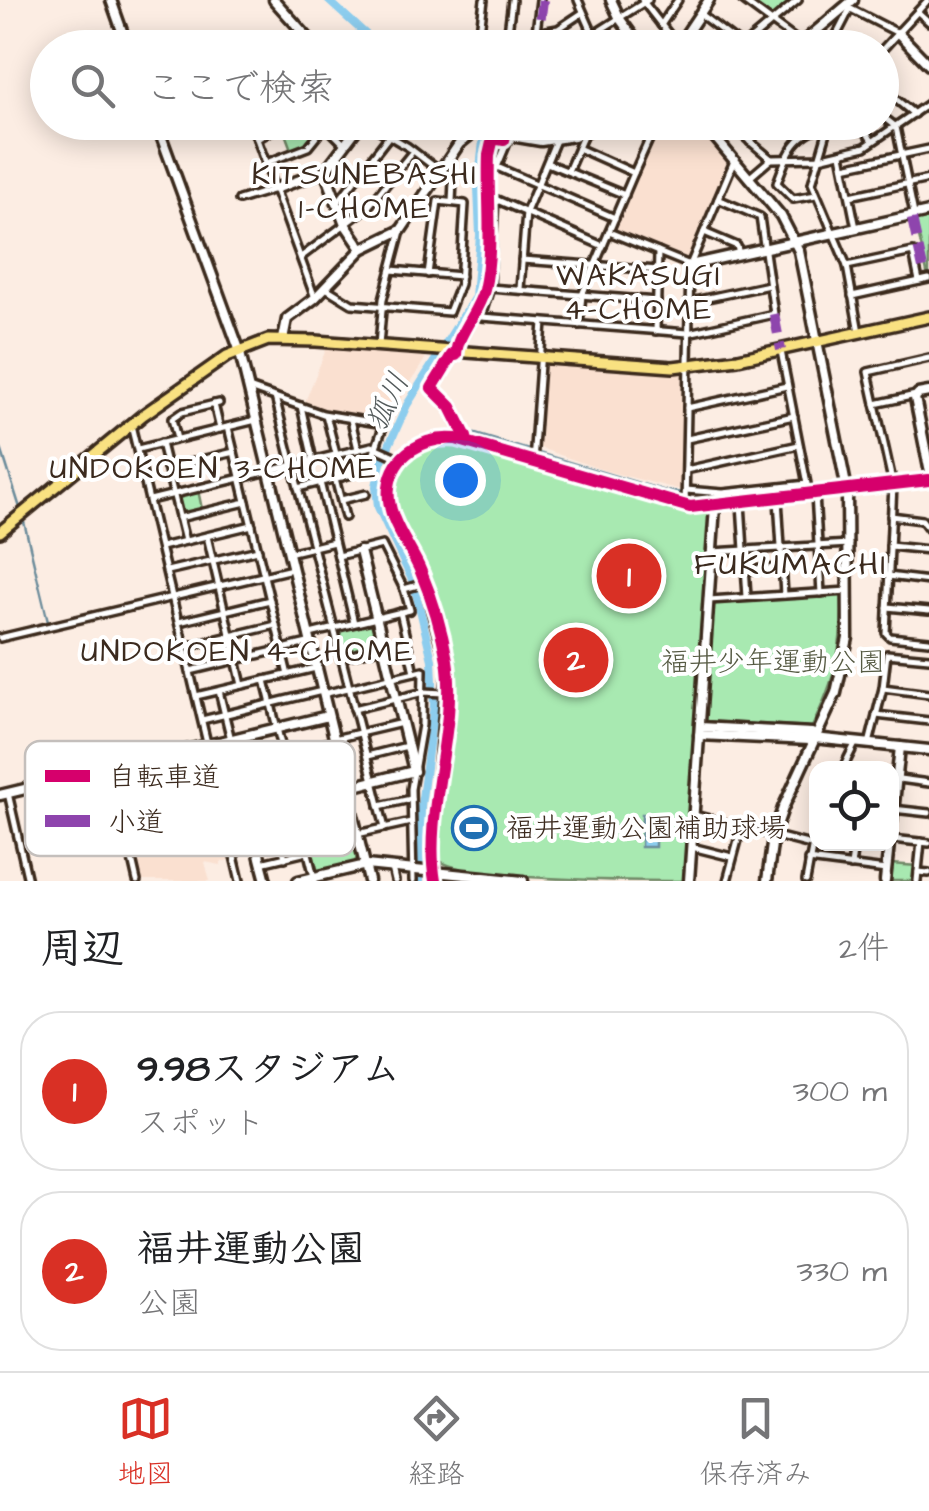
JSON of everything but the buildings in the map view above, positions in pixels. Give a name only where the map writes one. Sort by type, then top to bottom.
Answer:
[{"type":"main road","points":[[0,532],[131,425],[240,349],[283,339],[688,366],[781,350],[929,316]]},
{"type":"street","points":[[111,0],[122,30]]},
{"type":"street","points":[[274,0],[300,30]]},
{"type":"street","points":[[480,30],[484,0]]},
{"type":"street","points":[[508,30],[512,0]]},
{"type":"street","points":[[536,30],[540,0]]},
{"type":"street","points":[[578,0],[591,30]]},
{"type":"street","points":[[611,0],[628,30]]},
{"type":"street","points":[[661,25],[678,0]]},
{"type":"street","points":[[689,30],[710,0]]},
{"type":"street","points":[[742,0],[782,30]]},
{"type":"street","points":[[763,30],[798,0]]},
{"type":"street","points":[[899,33],[928,0]]},
{"type":"street","points":[[600,30],[645,2],[665,30]]},
{"type":"street","points":[[850,5],[891,30]]},
{"type":"street","points":[[820,30],[850,5]]},
{"type":"street","points":[[838,30],[850,5]]},
{"type":"street","points":[[552,30],[583,12]]},
{"type":"street","points":[[918,12],[929,22]]},
{"type":"street","points":[[700,14],[721,30]]},
{"type":"street","points":[[899,35],[929,65]]},
{"type":"street","points":[[899,102],[914,114]]},
{"type":"street","points":[[899,125],[929,103]]},
{"type":"street","points":[[163,140],[240,349],[334,740]]},
{"type":"street","points":[[257,140],[316,298]]},
{"type":"street","points":[[266,164],[308,148],[313,140]]},
{"type":"street","points":[[340,140],[345,145]]},
{"type":"street","points":[[239,200],[325,170],[349,140]]},
{"type":"street","points":[[338,203],[386,140]]},
{"type":"street","points":[[395,140],[454,180],[452,202]]},
{"type":"street","points":[[379,345],[383,308],[401,230],[464,140]]},
{"type":"street","points":[[508,140],[497,167],[615,218]]},
{"type":"street","points":[[520,290],[526,212],[556,140]]},
{"type":"street","points":[[568,171],[583,140]]},
{"type":"street","points":[[579,325],[582,294],[649,140]]},
{"type":"street","points":[[717,140],[781,216],[795,242],[805,270],[847,490],[848,638],[843,668],[833,699],[792,783],[774,837],[767,881]]},
{"type":"street","points":[[748,140],[770,159],[785,159],[841,154],[875,140]]},
{"type":"street","points":[[799,140],[785,159],[777,183],[794,199],[816,195]]},
{"type":"street","points":[[825,140],[812,183],[847,266],[859,332]]},
{"type":"street","points":[[899,140],[914,215]]},
{"type":"street","points":[[578,148],[634,173]]},
{"type":"street","points":[[844,167],[929,149]]},
{"type":"street","points":[[301,257],[368,207],[412,151]]},
{"type":"street","points":[[841,154],[856,228]]},
{"type":"street","points":[[749,178],[770,159]]},
{"type":"street","points":[[686,496],[690,265],[734,161]]},
{"type":"street","points":[[546,163],[625,196]]},
{"type":"street","points":[[325,170],[345,224],[362,250]]},
{"type":"street","points":[[850,196],[929,180]]},
{"type":"street","points":[[603,246],[494,199],[490,288],[481,317],[688,333],[774,314],[760,216],[718,198]]},
{"type":"street","points":[[326,288],[352,304],[449,312],[461,276],[465,204],[438,201],[428,274]]},
{"type":"street","points":[[609,232],[690,265],[929,212]]},
{"type":"street","points":[[283,339],[287,320],[316,298],[362,250],[401,230]]},
{"type":"street","points":[[704,232],[738,246],[739,254]]},
{"type":"street","points":[[656,331],[658,252]]},
{"type":"street","points":[[847,266],[913,252],[920,281]]},
{"type":"street","points":[[522,260],[658,270]]},
{"type":"street","points":[[391,270],[461,276]]},
{"type":"street","points":[[852,296],[929,279]]},
{"type":"street","points":[[689,302],[769,285]]},
{"type":"street","points":[[490,288],[656,301]]},
{"type":"street","points":[[533,455],[543,322]]},
{"type":"street","points":[[686,496],[807,484],[781,350]]},
{"type":"street","points":[[929,358],[868,372],[892,482],[887,636],[929,641]]},
{"type":"street","points":[[687,408],[788,386]]},
{"type":"street","points":[[248,388],[326,415],[384,424],[368,470],[298,488]]},
{"type":"street","points":[[875,404],[929,392]]},
{"type":"street","points":[[916,395],[929,468]]},
{"type":"street","points":[[275,396],[385,828]]},
{"type":"street","points":[[177,439],[172,418],[217,403],[234,452],[288,675]]},
{"type":"street","points":[[300,406],[313,460]]},
{"type":"street","points":[[326,415],[345,518]]},
{"type":"street","points":[[686,439],[794,416]]},
{"type":"street","points":[[138,449],[256,420]]},
{"type":"street","points":[[351,420],[358,449]]},
{"type":"street","points":[[131,425],[207,741]]},
{"type":"street","points":[[433,875],[446,693],[445,651],[423,584],[389,504],[389,484],[397,457],[423,443],[447,438],[533,455],[715,506],[929,480]]},
{"type":"street","points":[[161,443],[185,542]]},
{"type":"street","points":[[686,470],[799,445]]},
{"type":"street","points":[[150,500],[358,449],[376,446],[397,457]]},
{"type":"street","points":[[167,468],[234,452]]},
{"type":"street","points":[[320,482],[354,623]]},
{"type":"street","points":[[340,500],[366,494]]},
{"type":"street","points":[[815,494],[821,593]]},
{"type":"street","points":[[778,499],[784,595]]},
{"type":"street","points":[[179,518],[246,502]]},
{"type":"street","points":[[740,503],[747,597]]},
{"type":"street","points":[[689,881],[715,506]]},
{"type":"street","points":[[891,516],[922,520],[929,529]]},
{"type":"street","points":[[161,547],[252,525]]},
{"type":"street","points":[[207,536],[242,686]]},
{"type":"street","points":[[288,553],[335,542]]},
{"type":"street","points":[[712,552],[849,544]]},
{"type":"street","points":[[190,672],[282,649],[333,628],[410,610],[406,588],[382,545],[338,556]]},
{"type":"street","points":[[890,546],[929,550]]},
{"type":"street","points":[[167,571],[258,550]]},
{"type":"street","points":[[360,551],[414,771]]},
{"type":"street","points":[[0,638],[292,568]]},
{"type":"street","points":[[745,570],[782,568]]},
{"type":"street","points":[[888,576],[929,581]]},
{"type":"street","points":[[406,588],[423,584]]},
{"type":"street","points":[[709,600],[848,591]]},
{"type":"street","points":[[178,622],[270,600]]},
{"type":"street","points":[[887,607],[929,611]]},
{"type":"street","points":[[400,612],[414,672]]},
{"type":"street","points":[[184,646],[276,625]]},
{"type":"street","points":[[340,658],[383,647]]},
{"type":"street","points":[[869,744],[887,654],[929,658]]},
{"type":"street","points":[[196,696],[316,668]]},
{"type":"street","points":[[202,720],[423,670],[427,692],[411,799],[413,881]]},
{"type":"street","points":[[265,680],[281,741]]},
{"type":"street","points":[[883,688],[929,694]]},
{"type":"street","points":[[218,691],[230,739]]},
{"type":"street","points":[[354,710],[427,692],[446,693]]},
{"type":"street","points":[[221,741],[328,716]]},
{"type":"street","points":[[876,716],[929,721]]},
{"type":"street","points":[[330,741],[402,723]]},
{"type":"street","points":[[699,731],[929,750]]},
{"type":"street","points":[[847,761],[856,742]]},
{"type":"street","points":[[367,756],[408,746]]},
{"type":"street","points":[[897,761],[900,747]]},
{"type":"street","points":[[355,785],[414,771]]},
{"type":"street","points":[[899,780],[929,783]]},
{"type":"street","points":[[4,794],[28,881]]},
{"type":"street","points":[[380,806],[411,799]]},
{"type":"street","points":[[899,810],[929,813]]},
{"type":"street","points":[[694,815],[809,845]]},
{"type":"street","points":[[356,831],[411,822]]},
{"type":"street","points":[[355,827],[369,881]]},
{"type":"street","points":[[726,881],[741,829]]},
{"type":"street","points":[[899,842],[925,843],[917,881]]},
{"type":"street","points":[[692,846],[733,857]]},
{"type":"street","points":[[432,849],[442,866],[456,874]]},
{"type":"street","points":[[806,881],[810,851]]},
{"type":"street","points":[[851,866],[853,851]]},
{"type":"street","points":[[885,881],[889,851]]},
{"type":"street","points":[[131,856],[137,881]]},
{"type":"street","points":[[234,856],[240,881]]},
{"type":"street","points":[[260,856],[266,881]]},
{"type":"street","points":[[262,863],[293,856]]},
{"type":"street","points":[[808,860],[886,870]]},
{"type":"street","points":[[298,881],[339,876],[366,865],[433,875],[522,881]]},
{"type":"street","points":[[392,868],[395,881]]},
{"type":"street","points":[[918,872],[929,874]]},
{"type":"shaded area","points":[[652,140],[711,140],[729,160],[688,260],[613,228]]},
{"type":"shaded area","points":[[327,347],[428,354],[388,420],[334,413],[305,402]]},
{"type":"shaded area","points":[[545,364],[630,372],[682,372],[681,490],[606,471],[537,447]]},
{"type":"shaded area","points":[[134,856],[232,856],[221,865],[205,862],[210,881],[140,881]]},
{"type":"green space","points":[[745,0],[794,0],[772,20]]},
{"type":"green space","points":[[288,140],[312,140],[307,146],[292,152]]},
{"type":"green space","points":[[929,216],[929,277],[928,277],[915,219]]},
{"type":"green space","points":[[437,443],[458,444],[673,508],[711,514],[685,881],[516,876],[455,867],[439,860],[436,845],[452,664],[430,585],[397,517],[392,491],[402,464],[417,450]]},
{"type":"green space","points":[[198,490],[202,509],[180,515],[176,496]]},
{"type":"green space","name":"福井少年運動公園","points":[[843,595],[836,663],[812,727],[705,721],[712,603]]},
{"type":"green space","points":[[375,620],[380,645],[342,655],[335,630]]},
{"type":"green space","points":[[355,838],[359,853],[354,864],[316,874],[312,856],[355,856]]},
{"type":"green space","points":[[891,864],[917,866],[915,881],[889,881]]},
{"type":"water","points":[[642,814],[655,815],[655,847],[641,847]]},
{"type":"waterway","name":"狐川","points":[[328,0],[361,30]]},
{"type":"waterway","name":"狐川","points":[[420,881],[421,806],[434,705],[432,660],[414,584],[378,507],[376,486],[381,463],[407,405],[475,297],[483,140]]},
{"type":"waterway","points":[[427,376],[453,399],[472,433],[666,491],[722,497],[839,484]]},
{"type":"waterway","points":[[0,445],[20,508]]},
{"type":"waterway","points":[[851,484],[921,477]]},
{"type":"waterway","points":[[24,522],[48,622]]},
{"type":"marked path","points":[[539,30],[543,0]]},
{"type":"marked path","points":[[912,219],[925,277]]},
{"type":"marked path","points":[[774,314],[781,350]]},
{"type":"cycle path","points":[[466,437],[451,407],[432,388],[452,355],[456,355],[484,290],[493,140]]},
{"type":"cycle path","points":[[435,881],[433,827],[448,714],[447,660],[429,593],[394,520],[389,498],[392,475],[412,449],[433,441],[456,439],[690,507],[929,480]]},
{"type":"place","name":"9.98スタジアム","points":[[629,576]]},
{"type":"place","name":"福井運動公園","points":[[576,660]]},
{"type":"place","name":"福井運動公園補助球場","points":[[474,828]]},
{"type":"district","name":"KITSUNEBASHI 1-CHOME","points":[[365,192]]},
{"type":"district","name":"WAKASUGI 4-CHOME","points":[[639,293]]},
{"type":"district","name":"UNDOKOEN 3-CHOME","points":[[214,469]]},
{"type":"district","name":"FUKUMACHI","points":[[791,564]]},
{"type":"district","name":"UNDOKOEN 4-CHOME","points":[[248,652]]}]
